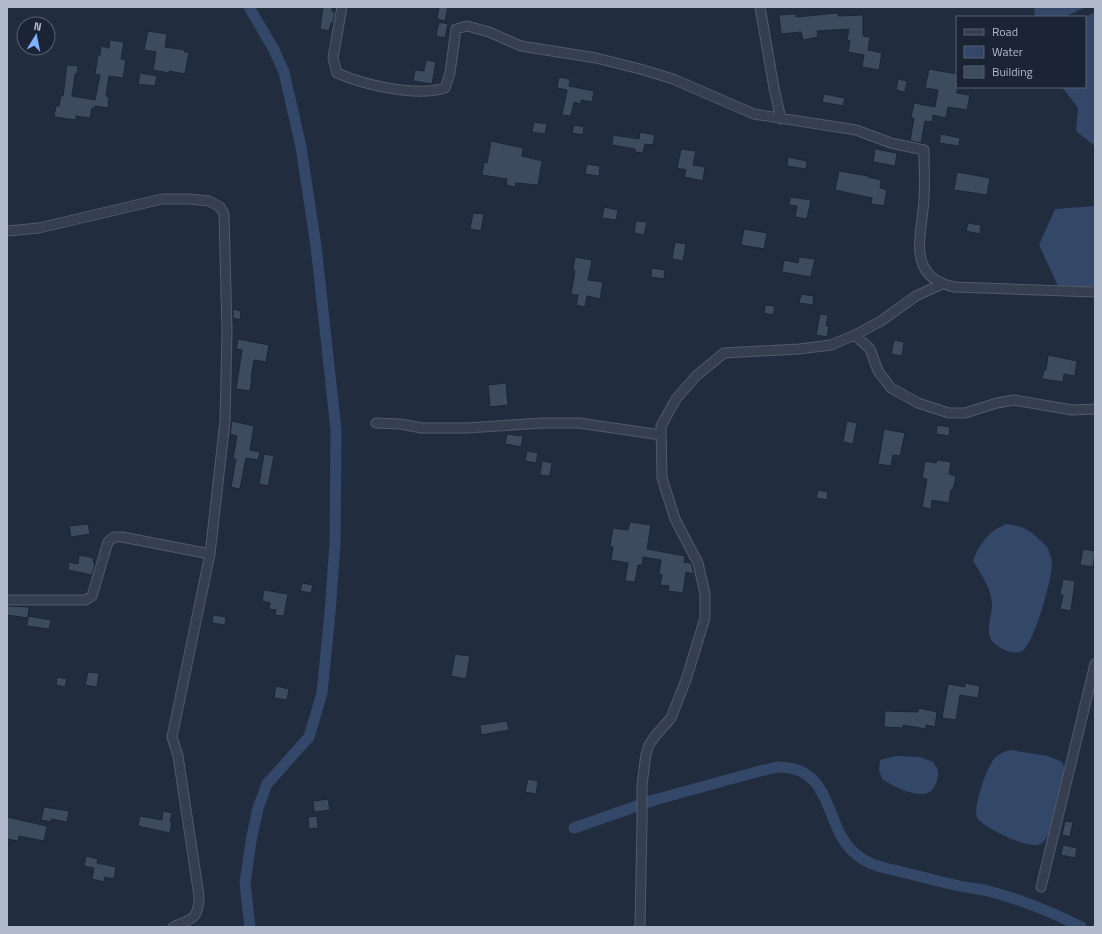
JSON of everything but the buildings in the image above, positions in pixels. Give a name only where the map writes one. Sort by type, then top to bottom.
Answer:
[{"type":"street","points":[[342,7],[333,58],[337,73],[353,80],[373,85],[415,91],[435,91],[444,88],[450,73],[456,29],[466,26],[489,32],[521,46],[596,58],[673,79],[754,114],[856,130],[891,143],[924,150],[924,198],[919,248],[922,263],[928,275],[942,284],[967,288],[1095,292]]},
{"type":"street","points":[[760,7],[780,119]]},
{"type":"street","points":[[7,231],[39,228],[162,199],[209,201],[220,207],[224,214],[226,315],[225,421],[210,554],[172,737],[178,756],[199,896],[199,908],[193,918],[173,927]]},
{"type":"street","points":[[640,927],[642,785],[646,754],[649,745],[671,718],[686,680],[705,618],[705,594],[698,563],[675,519],[662,478],[660,426],[676,399],[696,376],[724,354],[799,349],[831,345],[855,335],[881,321],[916,296],[942,284]]},
{"type":"street","points":[[855,335],[870,349],[878,371],[891,388],[918,403],[949,413],[965,413],[997,403],[1014,400],[1072,410],[1095,409]]},
{"type":"street","points":[[376,423],[400,424],[422,428],[467,428],[542,423],[579,423],[661,435]]},
{"type":"street","points":[[7,600],[86,600],[92,596],[108,542],[114,538],[122,537],[210,554]]},
{"type":"street","points":[[1041,887],[1095,664]]},
{"type":"water","points":[[1004,7],[1085,7],[1067,16],[1035,16],[1034,8]]},
{"type":"water","points":[[1095,12],[1095,146],[1076,131],[1078,108],[1063,88],[1086,88],[1086,16]]},
{"type":"water","points":[[1095,206],[1095,288],[1059,288],[1039,245],[1055,209]]},
{"type":"water","points":[[1006,524],[1025,529],[1036,536],[1045,544],[1052,562],[1049,583],[1042,610],[1032,637],[1022,651],[1014,653],[1002,649],[992,641],[990,637],[989,628],[992,599],[986,582],[973,561],[989,534]]},
{"type":"water","points":[[1010,750],[1048,756],[1062,762],[1065,769],[1049,833],[1044,841],[1038,845],[1023,843],[997,832],[982,823],[976,814],[978,799],[984,779],[991,764],[999,754]]},
{"type":"water","points":[[896,756],[920,757],[933,762],[938,770],[937,780],[933,789],[928,793],[922,794],[908,792],[882,779],[879,770],[880,760]]},
{"type":"waterway","points":[[249,7],[273,48],[284,72],[301,147],[316,246],[336,430],[335,543],[322,693],[309,737],[267,784],[258,808],[251,841],[245,883],[250,927]]},
{"type":"waterway","points":[[574,828],[654,800],[760,771],[778,767],[797,770],[810,777],[819,788],[838,830],[846,843],[857,855],[867,862],[884,868],[942,882],[1000,894],[1035,906],[1081,927]]}]
